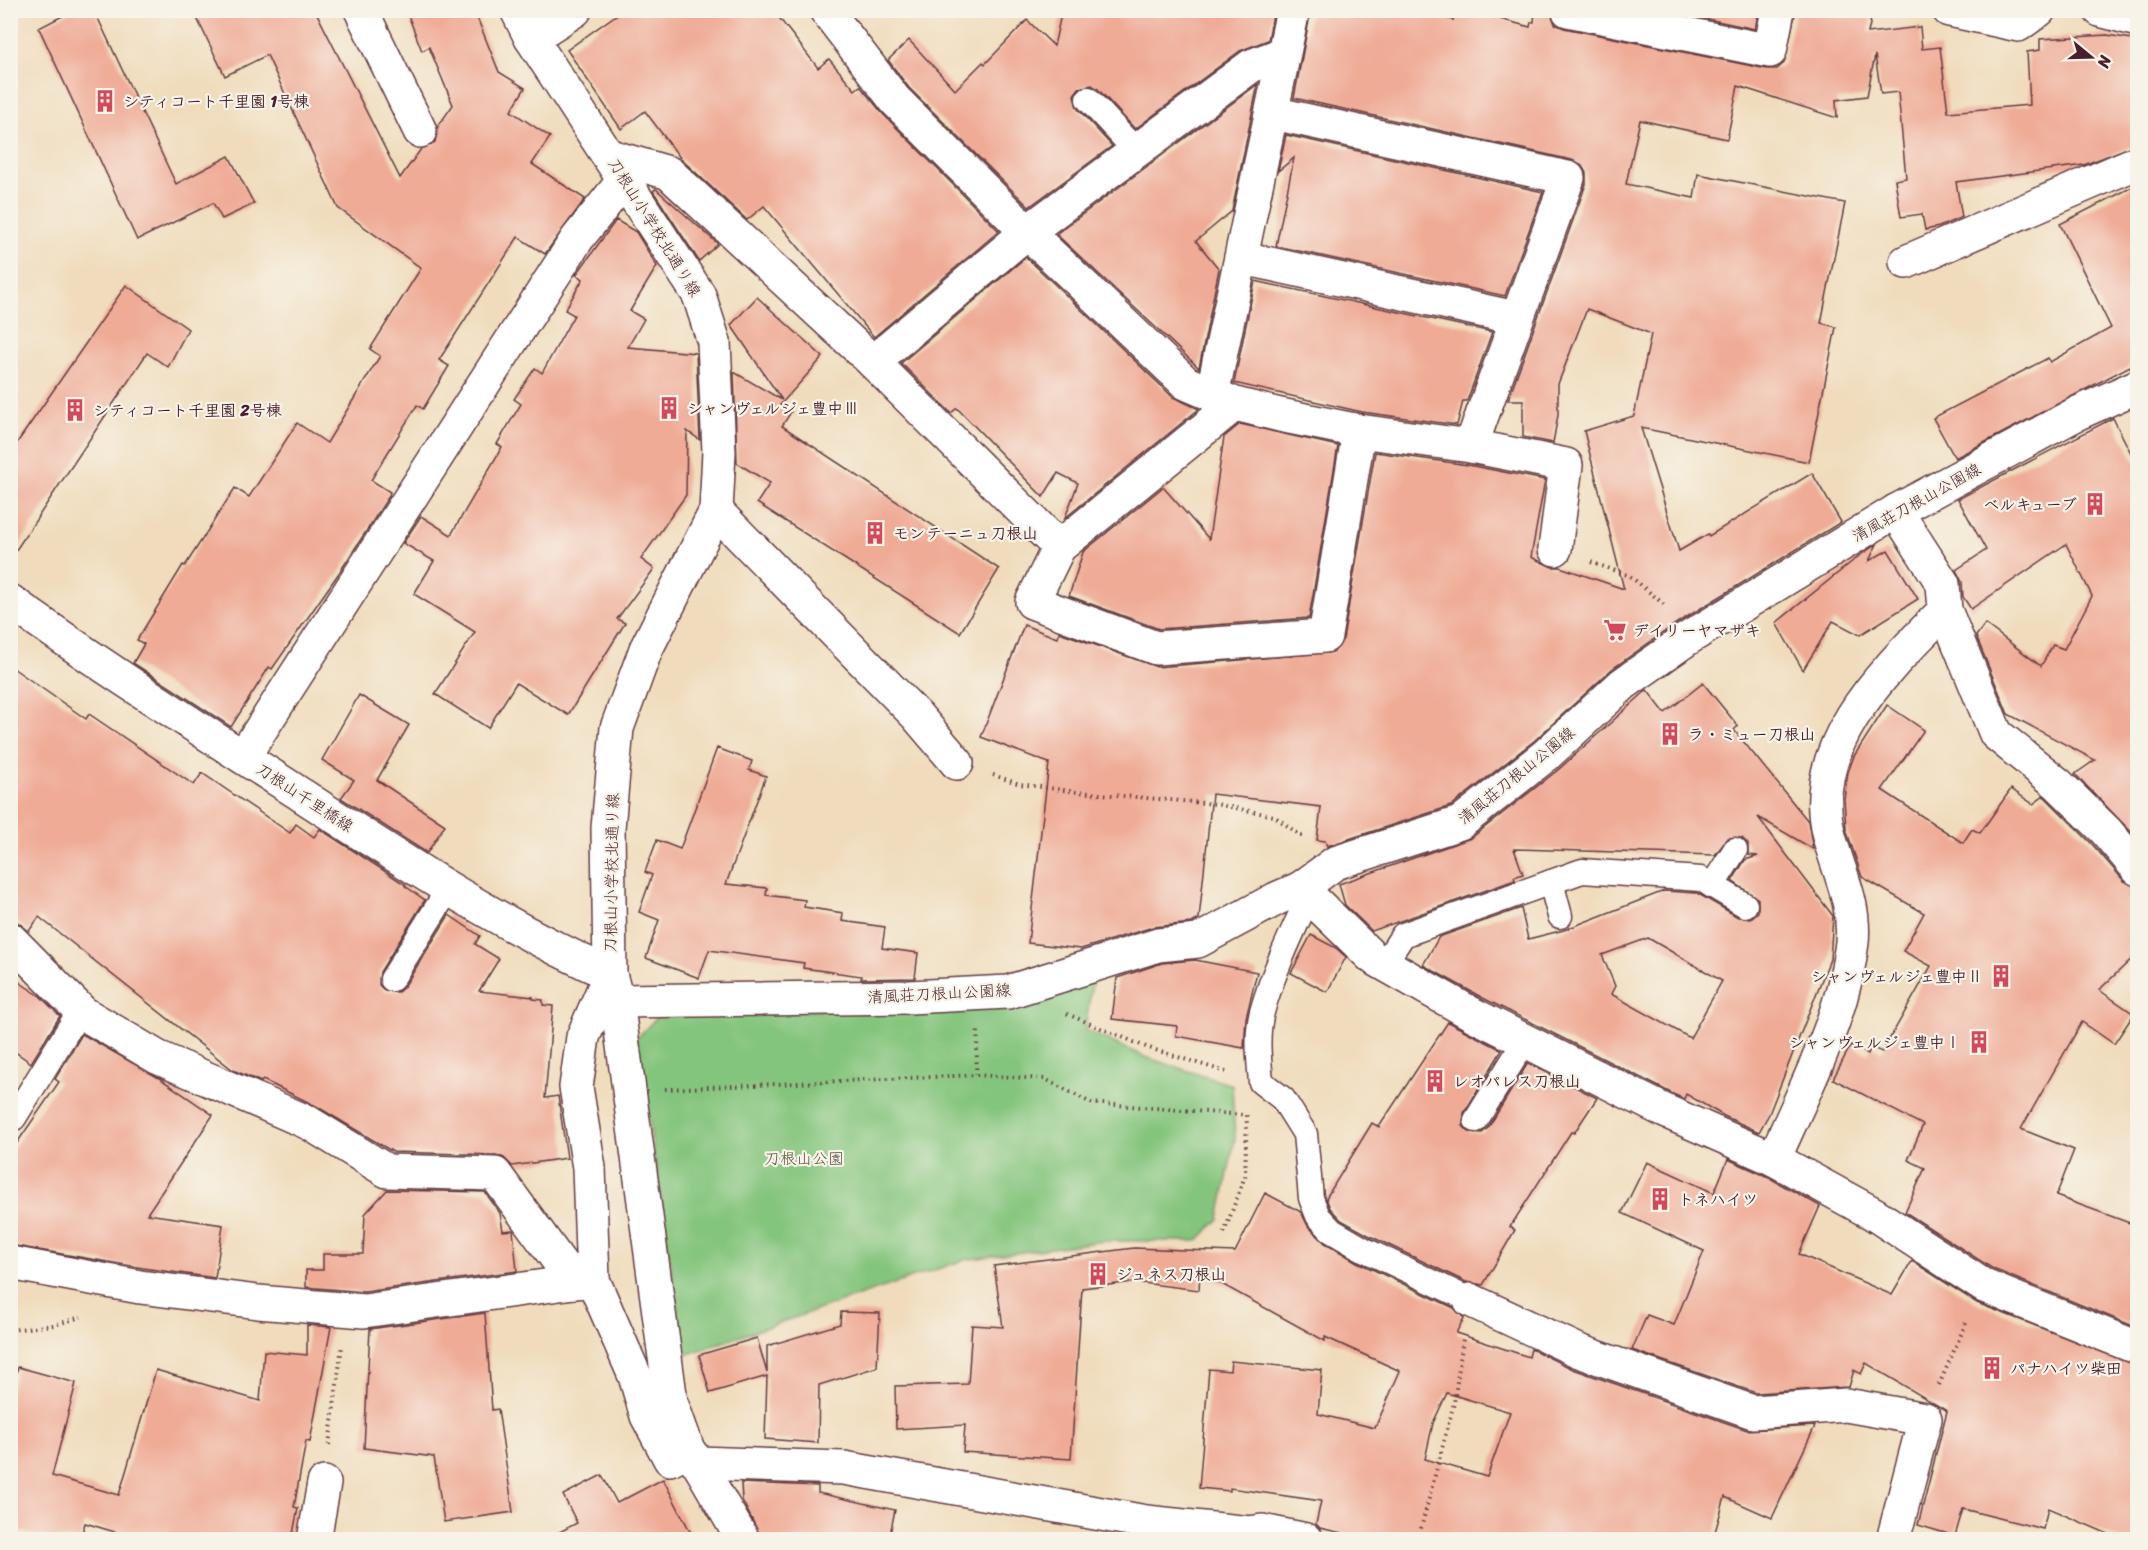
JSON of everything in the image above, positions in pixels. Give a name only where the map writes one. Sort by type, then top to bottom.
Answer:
[{"type":"street","points":[[361,10],[420,131]]},
{"type":"street","points":[[524,24],[575,10]]},
{"type":"street","points":[[826,10],[895,100],[1027,232],[1186,383],[1223,399],[1359,431],[1471,446],[1566,465],[1554,549]]},
{"type":"street","points":[[1293,10],[1243,258],[1223,399],[1059,547],[1032,602],[1156,648],[1325,636],[1359,431]]},
{"type":"street","points":[[1568,10],[1770,51],[1778,10]]},
{"type":"street","points":[[1949,10],[2018,25],[2039,10]]},
{"type":"street","points":[[2100,10],[2138,20]]},
{"type":"street","name":"刀根山小学校北通り線","points":[[524,24],[699,295],[714,342],[719,452],[716,511],[646,649],[617,728],[608,828],[613,987],[671,1402],[693,1456],[742,1539]]},
{"type":"street","points":[[873,362],[1027,232],[1251,66],[1283,54]]},
{"type":"street","points":[[1273,113],[1568,178],[1471,446]]},
{"type":"street","points":[[1906,262],[2138,162]]},
{"type":"street","points":[[243,757],[578,239],[617,168],[669,174],[873,362],[1059,547]]},
{"type":"street","points":[[1243,258],[1516,318]]},
{"type":"street","name":"清風荘刀根山公園線","points":[[613,987],[909,997],[1008,992],[1158,945],[1198,941],[1276,898],[1305,892],[1335,862],[1460,824],[1546,755],[1623,684],[1687,639],[1896,511],[2078,413],[2138,387]]},
{"type":"street","points":[[716,511],[916,716],[957,763]]},
{"type":"street","points":[[1896,511],[1943,585],[1945,610],[1996,734],[2058,784],[2106,831],[2138,869]]},
{"type":"street","name":"刀根山千里橋線","points":[[10,601],[91,659],[243,757],[449,888],[613,987]]},
{"type":"street","points":[[1774,1159],[1839,1004],[1852,942],[1852,907],[1828,831],[1823,794],[1839,741],[1860,705],[1898,659],[1945,610]]},
{"type":"street","points":[[1305,892],[1372,957],[1384,964],[1525,1041],[1665,1112],[1774,1159],[1874,1214],[1984,1286],[2138,1348]]},
{"type":"street","points":[[10,939],[81,1009],[157,1058],[309,1123],[387,1171],[495,1174],[583,1281],[635,1376],[647,1416],[670,1460],[693,1456],[844,1468],[1146,1522],[1250,1533],[1262,1531],[1306,1539]]},
{"type":"street","points":[[583,1281],[589,1168],[576,1087],[583,1037],[613,987]]},
{"type":"street","points":[[10,1263],[140,1287],[258,1302],[364,1311],[583,1281]]},
{"type":"street","points":[[1470,1300],[1579,1351],[1753,1412],[1846,1405],[1925,1419],[1893,1539]]},
{"type":"street","points":[[314,1539],[324,1483]]},
{"type":"lane","points":[[1088,99],[1136,151]]},
{"type":"lane","points":[[1712,885],[1735,850]]},
{"type":"lane","points":[[1384,964],[1402,935],[1582,871],[1701,879],[1745,904]]},
{"type":"lane","points":[[1551,882],[1560,916]]},
{"type":"lane","points":[[392,979],[449,888]]},
{"type":"lane","points":[[1305,892],[1262,1014],[1259,1045],[1261,1082],[1283,1099],[1305,1134],[1311,1198],[1318,1216],[1332,1231],[1363,1249],[1470,1300]]},
{"type":"lane","points":[[14,1118],[81,1009]]},
{"type":"lane","points":[[1476,1120],[1525,1041]]},
{"type":"path","points":[[1554,549],[1630,576],[1670,610],[1687,639]]},
{"type":"path","points":[[957,763],[1020,784],[1216,804],[1274,816],[1335,862]]},
{"type":"path","points":[[1008,992],[1146,1047],[1261,1082],[1247,1115],[1245,1176],[1224,1233]]},
{"type":"path","points":[[629,1090],[976,1075],[1045,1079],[1091,1103],[1247,1115]]},
{"type":"path","points":[[1925,1419],[1954,1349],[1984,1286]]},
{"type":"path","points":[[1419,1539],[1454,1403],[1465,1318],[1470,1300]]},
{"type":"path","points":[[324,1483],[347,1309]]},
{"type":"green space","name":"刀根山公園","points":[[1095,964],[1085,1030],[1145,1057],[1232,1085],[1235,1138],[1219,1219],[1197,1241],[1103,1241],[964,1260],[685,1355],[636,1039],[658,1016],[941,1006]]},
{"type":"building","name":"シティコート千里園 1号棟","points":[[74,10],[94,10],[176,184],[229,156],[254,204],[222,219],[213,203],[137,240],[39,28]]},
{"type":"building","points":[[193,10],[315,10],[400,178],[421,149],[435,142],[438,126],[453,105],[429,47],[422,51],[406,10],[474,10],[499,72],[525,88],[511,111],[550,137],[532,164],[585,199],[545,254],[518,237],[439,360],[449,366],[423,409],[417,405],[371,480],[390,492],[389,496],[272,669],[269,667],[231,727],[133,663],[144,644],[137,640],[183,565],[185,566],[235,488],[249,497],[297,423],[327,443],[380,356],[370,349],[421,268],[338,208],[267,55],[225,76]]},
{"type":"building","points":[[623,10],[773,10],[818,68],[829,59],[855,90],[860,86],[882,113],[999,231],[874,337],[764,206],[747,220],[681,159],[645,111],[621,129],[567,50]]},
{"type":"building","points":[[1062,10],[1274,10],[1268,40],[1240,51],[1135,129],[1098,89],[1092,85],[1079,88],[1074,95],[1077,108],[1112,146],[1029,207],[909,88],[888,60],[909,40],[955,90],[983,62],[985,64],[1027,20],[1054,46]]},
{"type":"building","points":[[1311,10],[1415,10],[1453,20],[1455,10],[1466,10],[1530,27],[1531,22],[1534,22],[1535,10],[1550,10],[1555,24],[1564,28],[1767,69],[1777,69],[1784,63],[1796,10],[1830,10],[1871,19],[1868,33],[1920,27],[1922,49],[1940,47],[1948,112],[2030,105],[2027,52],[2040,50],[2040,39],[2107,35],[2138,40],[2138,144],[2084,165],[1956,182],[1962,217],[1939,227],[1925,230],[1922,214],[1901,217],[1895,180],[1906,178],[1898,92],[1881,94],[1875,55],[1867,96],[1836,100],[1837,118],[1738,86],[1727,139],[1640,120],[1626,184],[1694,198],[1698,174],[1845,203],[1821,323],[1836,327],[1809,462],[1641,428],[1679,551],[1708,534],[1709,536],[1812,473],[1841,522],[1677,623],[1612,669],[1534,741],[1451,806],[1327,846],[1325,841],[1317,840],[1321,807],[1212,794],[1199,919],[1192,923],[1153,927],[1081,949],[1028,943],[1049,763],[981,737],[1024,625],[1057,638],[1059,632],[1157,667],[1334,652],[1343,639],[1375,452],[1468,465],[1545,480],[1531,557],[1552,567],[1560,567],[1624,589],[1584,431],[1634,416],[1651,334],[1587,309],[1558,384],[1558,415],[1553,443],[1523,437],[1523,400],[1508,400],[1586,184],[1586,173],[1581,164],[1572,160],[1294,98]]},
{"type":"building","points":[[1665,10],[1759,10],[1755,29]]},
{"type":"building","points":[[1258,84],[1232,211],[1196,241],[1219,269],[1199,368],[1056,234]]},
{"type":"building","points":[[1286,135],[1543,192],[1505,296],[1276,246],[1294,158],[1278,171]]},
{"type":"building","points":[[2138,184],[2138,368],[2131,369],[2130,366],[1955,458],[1933,418],[2048,358],[2050,362],[2111,328],[2060,224]]},
{"type":"building","points":[[656,189],[718,244],[699,261],[653,191]]},
{"type":"building","points":[[616,220],[636,232],[657,266],[630,311],[644,319],[628,347],[696,353],[700,440],[687,431],[686,495],[641,559],[654,569],[617,619],[625,623],[568,715],[516,683],[488,728],[435,694],[475,632],[414,594],[434,561],[403,543],[421,516],[451,535],[502,447],[497,444],[521,404],[514,399],[535,368],[542,373],[574,315],[565,310],[583,279],[576,275]]},
{"type":"building","points":[[1026,257],[1173,397],[1199,409],[1065,518],[1078,483],[1058,473],[1043,497],[957,408],[951,413],[901,363]]},
{"type":"building","points":[[1255,281],[1492,332],[1467,401],[1463,401],[1457,425],[1362,412],[1234,383]]},
{"type":"building","name":"シティコート千里園 2号棟","points":[[126,285],[188,329],[168,367],[147,353],[10,559],[10,453]]},
{"type":"building","name":"モンテーニュ刀根山","points":[[757,297],[823,357],[780,405],[791,412],[782,426],[999,569],[960,633],[757,503],[770,483],[737,463],[734,372],[782,400],[731,325]]},
{"type":"building","points":[[2113,418],[2138,467],[2138,839],[2075,774],[2095,760],[2008,714],[1976,636],[1985,624],[2041,666],[2053,645],[2064,649],[2092,596],[2066,544],[1971,609],[1963,597],[1962,582],[1956,570],[1986,550],[1958,499]]},
{"type":"building","points":[[1240,424],[1338,446],[1309,618],[1159,629],[1069,596],[1083,552],[1163,487],[1209,539],[1224,437]]},
{"type":"building","points":[[1877,544],[1869,561],[1888,550],[1918,599],[1860,635],[1833,621],[1803,670],[1776,623]]},
{"type":"building","points":[[10,666],[86,719],[89,714],[194,785],[202,773],[290,833],[296,824],[314,837],[320,829],[425,900],[380,972],[379,985],[385,991],[398,992],[404,987],[449,915],[480,936],[475,944],[499,959],[479,991],[533,997],[533,999],[543,1000],[543,1005],[553,1006],[545,1098],[558,1096],[567,1158],[512,1166],[504,1158],[496,1155],[393,1152],[316,1106],[263,1080],[261,1082],[233,1070],[39,917],[29,931],[16,921],[10,921]]},
{"type":"building","points":[[1703,683],[1738,726],[1734,730],[1808,821],[1813,849],[1758,817],[1833,916],[1830,959],[1769,1114],[1759,1132],[1724,1116],[1686,1094],[1684,1099],[1673,1094],[1483,998],[1423,965],[1439,937],[1521,908],[1528,939],[1564,930],[1664,891],[1697,893],[1738,917],[1751,918],[1758,912],[1758,899],[1732,881],[1745,860],[1758,856],[1748,855],[1748,844],[1742,838],[1728,838],[1715,855],[1514,849],[1523,874],[1514,877],[1515,880],[1372,931],[1345,905],[1339,884],[1471,838],[1558,770],[1647,690],[1665,713]],"holes":[[[1648,938],[1722,981],[1690,1038],[1611,994],[1615,986],[1602,955]]]},
{"type":"building","points":[[359,695],[409,725],[377,780],[445,825],[427,853],[341,798],[354,780],[322,760]]},
{"type":"building","points":[[1887,705],[1924,730],[1882,790],[1963,843],[1972,829],[1980,833],[2011,789],[2033,804],[2044,796],[2092,844],[2124,881],[2138,887],[2138,953],[2099,990],[2134,1014],[2114,1044],[2082,1022],[2021,1129],[2074,1150],[2056,1196],[2138,1226],[2138,1328],[1993,1269],[1905,1212],[1925,1168],[1908,1160],[1923,1125],[1833,1079],[1851,1045],[1868,1054],[1871,1047],[1882,1052],[1931,966],[1903,951],[1924,913],[1862,877],[1846,829],[1844,799],[1848,772],[1854,756]]},
{"type":"building","points":[[717,748],[752,761],[749,770],[766,776],[726,884],[767,888],[766,895],[805,900],[804,907],[843,913],[842,921],[885,927],[882,948],[918,953],[915,978],[861,979],[862,976],[803,968],[804,963],[709,950],[699,978],[646,958],[659,920],[639,912],[652,875],[645,872],[657,840],[680,849]]},
{"type":"building","points":[[1311,935],[1336,948],[1346,957],[1327,992],[1291,973]]},
{"type":"building","points":[[1195,960],[1257,972],[1246,1018],[1244,1048],[1176,1036],[1177,1026],[1112,1019],[1117,978],[1162,963]]},
{"type":"building","points":[[10,976],[40,996],[60,1016],[31,1063],[10,1048]]},
{"type":"building","points":[[1448,1022],[1502,1050],[1464,1113],[1463,1126],[1469,1132],[1482,1133],[1488,1128],[1528,1063],[1597,1098],[1574,1133],[1571,1132],[1510,1227],[1515,1230],[1483,1285],[1466,1282],[1341,1220],[1330,1208],[1326,1198],[1372,1123],[1379,1127]]},
{"type":"building","points":[[82,1034],[159,1078],[213,1115],[147,1214],[223,1225],[215,1278],[10,1245],[10,1153],[59,1082],[55,1079]]},
{"type":"building","points":[[1728,1159],[1766,1176],[1820,1206],[1799,1254],[1892,1295],[1912,1261],[1977,1303],[2138,1366],[2138,1539],[2120,1539],[2048,1508],[2043,1529],[1963,1509],[1955,1536],[1918,1525],[1947,1411],[1866,1363],[1861,1374],[1854,1370],[1849,1387],[1756,1393],[1632,1350],[1647,1315],[1674,1325],[1704,1251],[1622,1213],[1647,1162],[1714,1193]]},
{"type":"building","points":[[387,1190],[485,1192],[500,1213],[503,1231],[513,1230],[517,1271],[364,1292],[306,1287],[306,1270],[323,1270],[323,1254],[363,1254],[365,1214]]},
{"type":"building","points":[[1265,1193],[1301,1212],[1308,1226],[1325,1243],[1357,1262],[1454,1308],[1464,1318],[1456,1333],[1529,1357],[1531,1349],[1573,1369],[1747,1430],[1815,1426],[1772,1518],[1725,1497],[1713,1539],[1368,1539],[1320,1528],[1316,1524],[1321,1501],[1230,1488],[1230,1491],[1199,1488],[1209,1369],[1230,1371],[1231,1361],[1322,1370],[1318,1414],[1375,1428],[1400,1371],[1325,1337],[1325,1341],[1200,1272],[1199,1290],[1134,1282],[1082,1288],[1071,1459],[963,1452],[965,1425],[896,1429],[895,1386],[968,1384],[972,1325],[1003,1327],[994,1266],[1134,1248],[1235,1252]],"holes":[[[1447,1393],[1510,1412],[1487,1477],[1425,1459],[1433,1423]]]},
{"type":"building","points":[[841,1312],[880,1313],[877,1367],[819,1385],[818,1443],[765,1439],[767,1376],[710,1393],[699,1355],[757,1338],[767,1373],[767,1346],[840,1324]]},
{"type":"building","points":[[485,1313],[492,1410],[498,1409],[513,1512],[444,1522],[434,1457],[364,1448],[370,1329]]},
{"type":"building","points":[[307,1325],[331,1327],[310,1442],[306,1441],[294,1507],[298,1508],[292,1539],[138,1539],[85,1523],[80,1539],[52,1539],[10,1529],[10,1393],[18,1367],[76,1383],[52,1476],[119,1495],[156,1370],[260,1401],[264,1351],[307,1355]]},
{"type":"building","points":[[602,1475],[617,1503],[663,1479],[694,1539],[546,1539],[577,1523],[563,1495]]},
{"type":"building","points":[[741,1483],[818,1486],[818,1493],[895,1510],[889,1539],[762,1539],[742,1500]]},
{"type":"place","name":"シティコート千里園 1号棟","points":[[105,101]]},
{"type":"place","name":"シャンヴェルジェ豊中Ⅲ","points":[[669,408]]},
{"type":"place","name":"シティコート千里園 2号棟","points":[[75,410]]},
{"type":"place","name":"ベルキューブ","points":[[2095,504]]},
{"type":"place","name":"モンテーニュ刀根山","points":[[875,533]]},
{"type":"place","name":"デイリーヤマザキ","points":[[1615,630]]},
{"type":"place","name":"ラ・ミュー刀根山","points":[[1670,734]]},
{"type":"place","name":"シャンヴェルジェ豊中Ⅱ","points":[[2001,976]]},
{"type":"place","name":"シャンヴェルジェ豊中Ⅰ","points":[[1979,1042]]},
{"type":"place","name":"レオパレス刀根山","points":[[1435,1081]]},
{"type":"place","name":"トネハイツ","points":[[1660,1199]]},
{"type":"place","name":"ジュネス刀根山","points":[[1098,1274]]},
{"type":"place","name":"パナハイツ柴田","points":[[1992,1368]]}]
